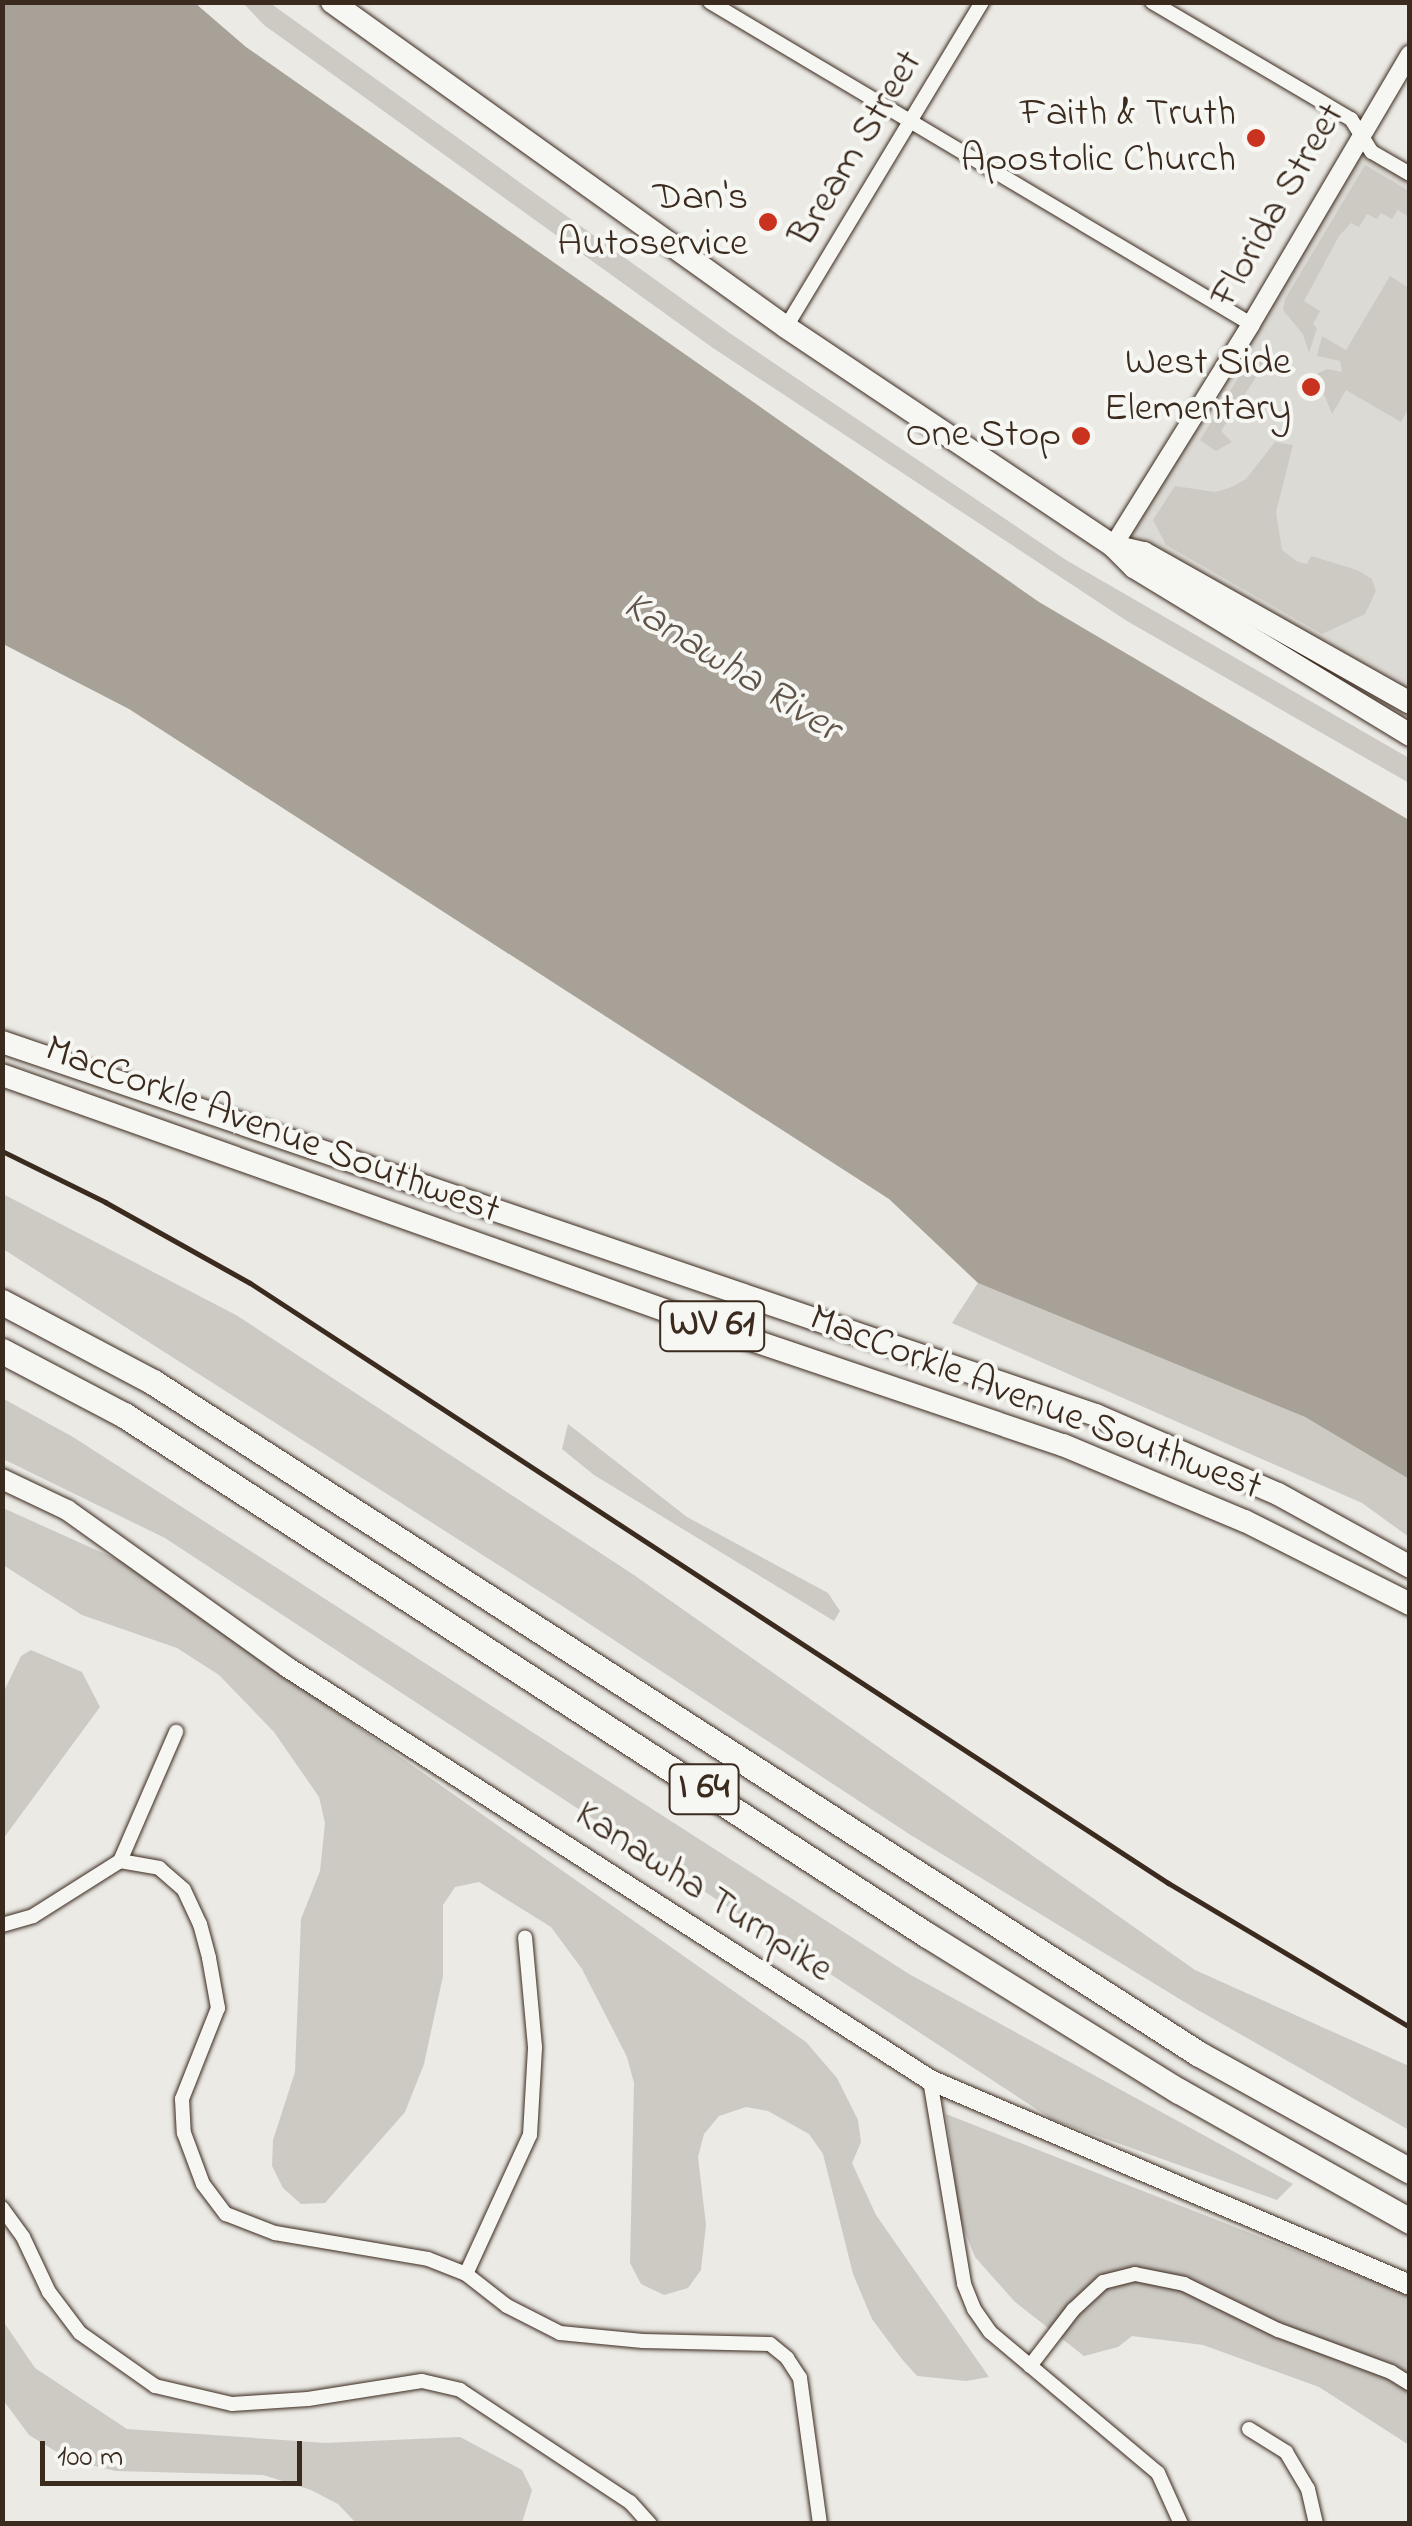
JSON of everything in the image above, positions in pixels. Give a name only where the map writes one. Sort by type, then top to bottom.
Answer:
[{"type":"highway","name":"I 64","points":[[2,1302],[169,1392],[1199,2054],[1410,2170]]},
{"type":"highway","name":"I 64","points":[[2,1351],[124,1415],[927,1936],[1178,2091],[1410,2221]]},
{"type":"main road","points":[[332,2],[786,328],[1114,546],[1134,568],[1410,735]]},
{"type":"main road","points":[[1114,546],[1144,553],[1410,703]]},
{"type":"main road","name":"MacCorkle Avenue Southwest","points":[[2,1042],[1096,1415],[1278,1494],[1410,1567]]},
{"type":"main road","name":"MacCorkle Avenue Southwest","points":[[2,1074],[690,1319],[1063,1445],[1245,1520],[1410,1604]]},
{"type":"main road","name":"Kanawha Turnpike","points":[[2,1480],[67,1510],[287,1668],[930,2080],[1410,2285]]},
{"type":"street","points":[[710,2],[1252,324]]},
{"type":"street","name":"Bream Street","points":[[786,328],[913,123],[982,2]]},
{"type":"street","points":[[1152,2],[1350,118],[1372,152],[1410,174]]},
{"type":"street","name":"Florida Street","points":[[1114,546],[1252,324],[1410,54]]},
{"type":"street","points":[[2,1925],[33,1916],[120,1861],[176,1732]]},
{"type":"street","points":[[120,1861],[160,1868],[184,1890],[200,1924],[218,2008],[182,2100],[184,2133],[202,2184],[226,2214],[275,2232],[428,2259],[466,2274],[507,2306],[560,2333],[643,2342],[770,2344],[800,2378],[820,2524]]},
{"type":"street","points":[[466,2274],[530,2135],[535,2047],[525,1937]]},
{"type":"street","points":[[930,2080],[964,2284],[990,2332],[1158,2474],[1181,2524]]},
{"type":"street","points":[[2,2208],[23,2236],[49,2292],[80,2333],[155,2386],[232,2404],[308,2400],[422,2382],[460,2390],[630,2502],[650,2524]]},
{"type":"street","points":[[1030,2366],[1073,2310],[1103,2282],[1135,2274],[1184,2284],[1278,2330],[1391,2372],[1410,2384]]},
{"type":"street","points":[[1249,2428],[1286,2452],[1308,2490],[1316,2524]]},
{"type":"shaded area","points":[[243,3],[270,3],[731,334],[1066,560],[1409,758],[1409,783],[1127,621],[713,348],[264,25]]},
{"type":"shaded area","name":"West Side Elementary","points":[[1361,135],[1409,174],[1409,703],[1113,546]]},
{"type":"shaded area","points":[[1365,165],[1409,191],[1409,217],[1398,210],[1392,219],[1381,213],[1377,219],[1367,214],[1359,227],[1351,223],[1339,236],[1304,301],[1320,311],[1313,324],[1317,328],[1309,353],[1303,334],[1283,310],[1285,299]]},
{"type":"shaded area","points":[[1390,276],[1409,288],[1409,407],[1401,422],[1346,390],[1332,414],[1316,374],[1328,369],[1342,372],[1340,361],[1317,356],[1322,336],[1346,350]]},
{"type":"shaded area","points":[[1254,352],[1264,354],[1275,367],[1256,377],[1221,431],[1232,442],[1216,451],[1200,440]]},
{"type":"shaded area","points":[[1275,442],[1293,445],[1276,512],[1282,550],[1298,562],[1307,564],[1311,556],[1357,570],[1372,579],[1376,591],[1365,614],[1322,634],[1166,545],[1153,520],[1175,486],[1215,492],[1232,487],[1246,479]]},
{"type":"shaded area","points":[[3,1194],[236,1315],[634,1575],[1195,1970],[1409,2066],[1409,2130],[1196,2009],[909,1834],[550,1598],[3,1249]]},
{"type":"shaded area","points":[[978,1283],[1305,1417],[1409,1479],[1409,1537],[1362,1503],[952,1323]]},
{"type":"shaded area","points":[[2,1398],[73,1437],[909,1974],[1293,2184],[1277,2200],[1053,2120],[165,1538],[3,1459]]},
{"type":"shaded area","points":[[568,1424],[687,1517],[828,1593],[840,1611],[834,1621],[594,1475],[562,1449]]},
{"type":"shaded area","points":[[3,1508],[123,1562],[806,2042],[837,2078],[858,2120],[861,2142],[852,2163],[876,2215],[989,2377],[966,2381],[917,2376],[901,2358],[872,2319],[853,2274],[823,2154],[809,2134],[768,2111],[746,2107],[719,2116],[704,2134],[698,2157],[706,2225],[701,2270],[688,2288],[664,2295],[641,2284],[630,2263],[634,2083],[627,2057],[582,1969],[551,1927],[479,1882],[455,1887],[443,1905],[443,1976],[424,2064],[405,2112],[325,2203],[301,2204],[283,2188],[272,2166],[273,2140],[295,2072],[301,1919],[320,1871],[325,1823],[319,1797],[274,1732],[219,1675],[177,1648],[82,1615],[3,1565]]},
{"type":"shaded area","points":[[31,1650],[82,1672],[100,1707],[3,1839],[3,1693],[21,1656]]},
{"type":"shaded area","points":[[946,2114],[1409,2295],[1409,2445],[1319,2387],[1203,2345],[1132,2336],[1118,2347],[1084,2356],[1015,2302],[975,2257],[960,2220]]},
{"type":"shaded area","points":[[3,2321],[35,2368],[127,2429],[325,2443],[460,2437],[522,2470],[532,2490],[522,2523],[356,2523],[338,2504],[311,2490],[263,2475],[116,2471],[70,2460],[29,2435],[3,2400]]},
{"type":"water","name":"Kanawha River","points":[[2,3],[195,3],[246,47],[1039,602],[1409,820],[1409,1479],[1305,1417],[978,1283],[889,1199],[129,709],[3,644]]},
{"type":"railway","points":[[2,1151],[105,1202],[250,1283],[1168,1883],[1410,2027]]},
{"type":"place","name":"Faith & Truth Apostolic Church","points":[[1256,138]]},
{"type":"place","name":"Dan's Autoservice","points":[[768,222]]},
{"type":"place","name":"West Side Elementary","points":[[1311,387]]},
{"type":"place","name":"One Stop","points":[[1081,436]]}]
